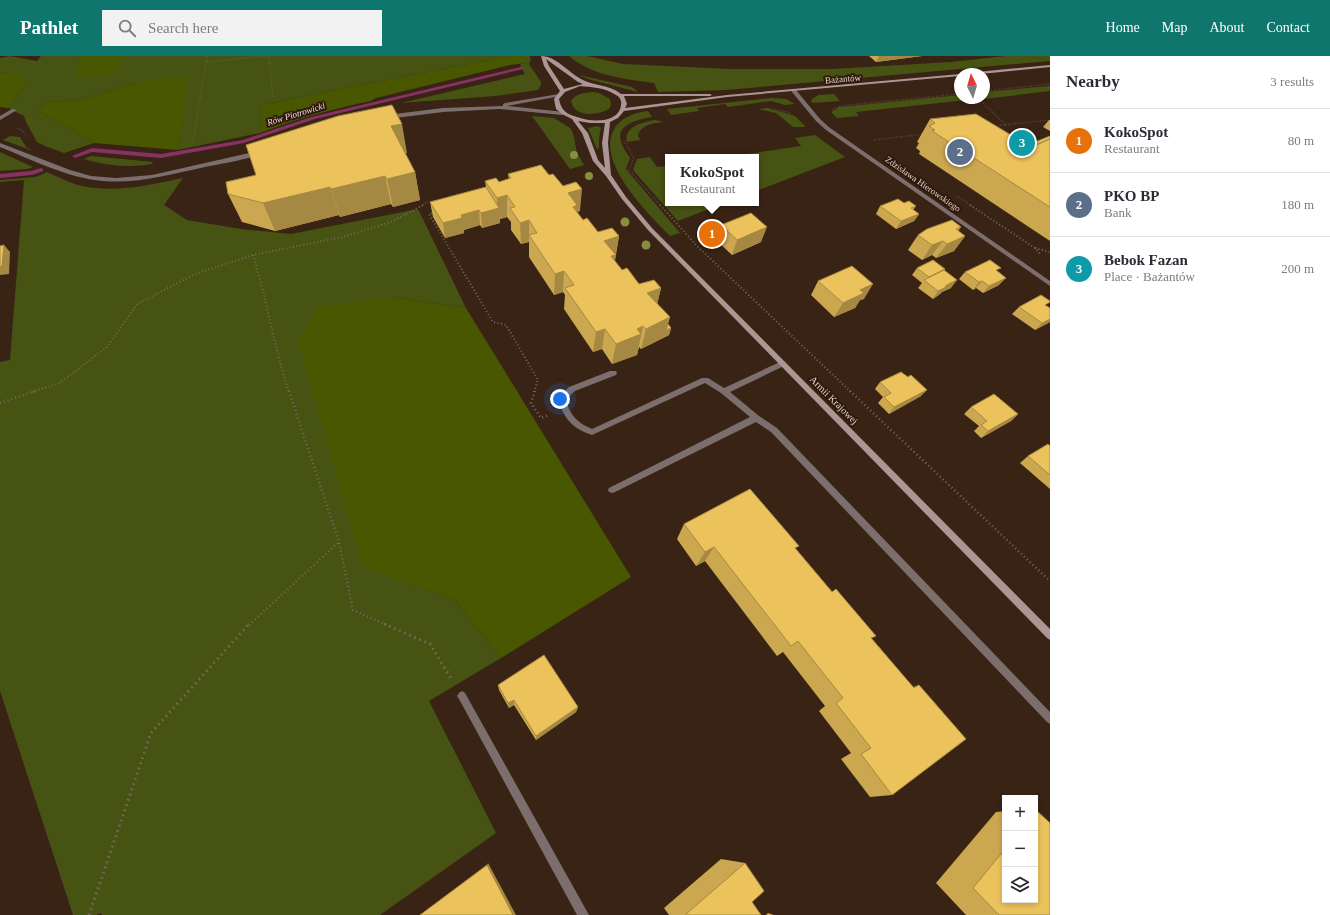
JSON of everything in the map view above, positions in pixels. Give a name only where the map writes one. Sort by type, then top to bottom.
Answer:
[{"type":"street","points":[[382,118],[443,110],[498,107],[562,113],[574,119],[591,122],[608,120],[617,116],[623,110],[623,100],[620,95],[611,89],[580,81],[544,56]]},
{"type":"street","points":[[544,56],[544,64],[561,86],[561,93],[556,104],[562,113]]},
{"type":"street","points":[[990,72],[1050,66]]},
{"type":"street","name":"Bażantów","points":[[623,110],[727,96],[954,76]]},
{"type":"street","points":[[498,107],[561,93],[576,86],[591,85]]},
{"type":"street","name":"Zdzisława Hierowskiego","points":[[794,91],[818,120],[828,128],[1050,284]]},
{"type":"street","name":"Bażantów","points":[[620,95],[692,94],[727,96]]},
{"type":"street","points":[[0,118],[14,110]]},
{"type":"street","name":"Armii Krajowej","points":[[574,119],[584,133],[595,160],[650,229],[1050,635]]},
{"type":"street","points":[[608,120],[605,138],[608,175]]},
{"type":"street","points":[[0,145],[69,172],[92,178],[116,180],[130,180],[172,173],[267,150]]},
{"type":"street","points":[[724,391],[782,364]]},
{"type":"street","points":[[613,373],[572,389],[562,398],[564,410],[578,427],[592,432],[705,380],[724,391],[756,418],[774,430],[1050,719]]},
{"type":"street","points":[[612,490],[756,418]]},
{"type":"street","points":[[462,696],[583,915]]},
{"type":"path","points":[[193,141],[207,56]]},
{"type":"path","points":[[207,62],[265,56]]},
{"type":"path","points":[[269,56],[273,97]]},
{"type":"path","points":[[990,90],[1050,84]]},
{"type":"path","points":[[828,111],[838,106],[954,95]]},
{"type":"path","points":[[984,104],[1006,125]]},
{"type":"path","points":[[990,126],[1050,120]]},
{"type":"path","points":[[14,125],[23,131],[30,141]]},
{"type":"path","points":[[871,140],[927,134]]},
{"type":"path","points":[[624,139],[634,158],[629,170],[698,247],[1050,581]]},
{"type":"path","points":[[0,403],[60,383],[107,347],[136,304],[194,274],[253,255],[343,237],[391,222],[428,202]]},
{"type":"path","points":[[442,210],[429,214],[445,243],[494,322],[506,325],[538,380],[531,403],[541,418],[564,410]]},
{"type":"path","points":[[1035,248],[1050,252]]},
{"type":"path","points":[[253,255],[262,284],[280,364],[339,542],[354,610],[430,644],[462,696]]},
{"type":"path","points":[[90,915],[152,733],[253,620],[339,542]]},
{"type":"green space","points":[[10,56],[37,61],[41,56],[80,56],[77,75],[121,56],[509,56],[261,105],[260,133],[178,150],[187,77],[131,84],[81,100],[47,102],[37,111],[70,128],[94,143],[64,153],[37,142],[24,116],[8,108],[25,86],[8,72],[0,74],[0,58]]},
{"type":"green space","points":[[80,56],[121,56],[117,72],[95,78],[76,75]]},
{"type":"green space","points":[[509,56],[522,56],[526,63],[510,65],[376,98],[371,101],[301,119],[260,133],[261,105]]},
{"type":"green space","points":[[522,56],[529,56],[531,59],[529,64],[541,82],[538,90],[495,96],[401,103],[525,74],[520,64],[525,63]]},
{"type":"green space","points":[[569,56],[587,56],[623,64],[730,69],[833,69],[951,62],[1005,56],[1050,56],[1050,61],[972,68],[954,68],[954,70],[727,90],[658,92],[654,83],[609,76],[578,63]]},
{"type":"green space","points":[[8,72],[22,76],[25,86],[8,108],[0,107],[0,74]]},
{"type":"green space","points":[[579,75],[632,87],[638,92],[588,79]]},
{"type":"green space","points":[[188,76],[178,150],[94,143],[70,128],[37,111],[47,102],[81,100],[131,84],[159,78]]},
{"type":"green space","points":[[1050,86],[1050,91],[990,98],[990,91]]},
{"type":"green space","points":[[592,92],[599,93],[610,99],[610,108],[600,113],[588,114],[582,113],[573,107],[571,101],[575,96]]},
{"type":"green space","points":[[834,94],[840,101],[812,103],[811,100],[818,95]]},
{"type":"green space","points":[[954,96],[954,101],[856,112],[859,116],[837,118],[831,112],[839,107]]},
{"type":"green space","points":[[772,98],[786,99],[795,104],[785,105],[771,101],[728,107],[725,104],[697,108],[699,111],[671,115],[667,109]]},
{"type":"green space","points":[[768,108],[795,116],[806,127],[793,127],[776,113],[758,109]]},
{"type":"green space","points":[[648,111],[652,117],[630,123],[625,126],[620,135],[621,141],[623,148],[630,158],[626,169],[680,233],[670,236],[628,189],[618,172],[610,150],[613,131],[618,124],[636,113]]},
{"type":"green space","points":[[532,116],[554,118],[570,128],[573,133],[577,153],[584,165],[570,169]]},
{"type":"green space","points":[[655,120],[664,122],[645,126],[638,135],[640,140],[627,142],[628,132],[631,129],[645,122]]},
{"type":"green space","points":[[598,126],[601,128],[599,148],[597,149],[588,128]]},
{"type":"green space","points":[[815,135],[845,157],[759,190],[759,154],[747,154],[801,146],[795,138]]},
{"type":"green space","points":[[10,136],[20,137],[26,147],[33,151],[3,140]]},
{"type":"green space","points":[[0,152],[33,167],[28,169],[0,171]]},
{"type":"green space","points":[[91,156],[153,162],[152,164],[126,166],[109,165],[84,159]]},
{"type":"green space","points":[[650,157],[657,167],[665,166],[665,206],[716,206],[678,221],[633,170],[637,159]]},
{"type":"green space","points":[[47,172],[77,185],[107,189],[132,187],[183,178],[164,205],[187,220],[241,229],[291,234],[418,209],[466,308],[389,297],[363,566],[455,600],[501,658],[429,701],[496,833],[380,915],[102,915],[101,913],[96,915],[73,915],[0,691],[0,362],[10,360],[24,180],[0,182],[0,180],[36,177]]},
{"type":"green space","points":[[389,297],[466,308],[631,577],[501,658],[455,600],[363,567],[298,342],[319,306]]},
{"type":"building","points":[[392,105],[402,124],[391,126],[415,172],[387,179],[385,176],[331,189],[330,187],[263,203],[228,194],[226,182],[256,175],[246,145],[338,116]]},
{"type":"building","points":[[976,114],[1031,147],[1050,139],[1050,207],[932,131],[935,130],[929,126],[935,123],[930,119]]},
{"type":"building","points":[[1050,136],[1050,139],[1031,147],[1028,145]]},
{"type":"building","points":[[1027,137],[1035,142],[1028,145],[1019,140]]},
{"type":"building","points":[[541,165],[549,175],[553,174],[563,186],[576,182],[582,189],[568,193],[577,205],[573,207],[583,220],[587,218],[598,232],[612,228],[619,236],[604,241],[616,255],[611,256],[622,270],[627,268],[639,284],[654,280],[661,288],[647,293],[670,317],[646,329],[643,326],[637,329],[641,334],[616,344],[605,329],[596,332],[565,288],[574,285],[564,271],[555,274],[529,235],[537,233],[529,220],[520,223],[510,208],[515,207],[507,195],[497,198],[485,181],[496,178],[499,182],[511,178],[508,174]]},
{"type":"building","points":[[486,187],[499,208],[481,213],[479,210],[461,215],[462,218],[443,223],[430,202]]},
{"type":"building","points":[[898,199],[904,203],[909,201],[916,206],[911,208],[919,214],[901,221],[880,206]]},
{"type":"building","points":[[751,213],[767,227],[737,240],[721,225]]},
{"type":"building","points":[[952,220],[961,227],[956,229],[965,236],[947,244],[943,241],[932,245],[918,235],[927,229]]},
{"type":"building","points":[[4,245],[2,266],[0,267],[0,246]]},
{"type":"building","points":[[933,260],[945,269],[929,277],[917,268]]},
{"type":"building","points":[[990,260],[1001,268],[996,270],[1006,278],[989,286],[982,281],[979,282],[965,272]]},
{"type":"building","points":[[852,266],[873,284],[860,290],[864,293],[843,303],[818,281]]},
{"type":"building","points":[[944,270],[957,280],[938,291],[924,280]]},
{"type":"building","points":[[1041,295],[1050,301],[1045,305],[1050,308],[1050,319],[1042,323],[1019,307]]},
{"type":"building","points":[[668,324],[671,328],[666,330]]},
{"type":"building","points":[[901,372],[908,377],[911,375],[927,390],[894,407],[884,397],[891,393],[880,382]]},
{"type":"building","points":[[994,394],[1018,414],[988,431],[981,425],[987,421],[971,407]]},
{"type":"building","points":[[1048,444],[1050,446],[1050,475],[1028,456]]},
{"type":"building","points":[[750,489],[799,546],[795,548],[832,592],[836,589],[876,636],[871,638],[914,688],[919,685],[966,739],[892,795],[861,754],[871,748],[836,703],[843,698],[798,641],[791,646],[714,547],[705,552],[684,524]]},
{"type":"building","points":[[544,655],[578,707],[536,736],[514,700],[508,703],[498,685]]},
{"type":"building","points":[[1038,812],[1050,823],[1050,915],[999,915],[973,888],[1002,853],[1002,903],[1038,903]]},
{"type":"building","points":[[745,863],[764,891],[752,902],[761,915],[685,915]]},
{"type":"building","points":[[487,865],[513,915],[420,915]]},
{"type":"waterway","name":"Rów Piotrowicki","points":[[75,156],[92,150],[161,156],[244,141],[313,118],[521,68]]},
{"type":"waterway","name":"Rów Piotrowicki","points":[[0,176],[32,173],[41,170]]},
{"type":"place","name":"Bebok Fazan","points":[[1022,143]]},
{"type":"place","name":"PKO BP","points":[[960,152]]},
{"type":"place","name":"KokoSpot","points":[[712,234]]}]
